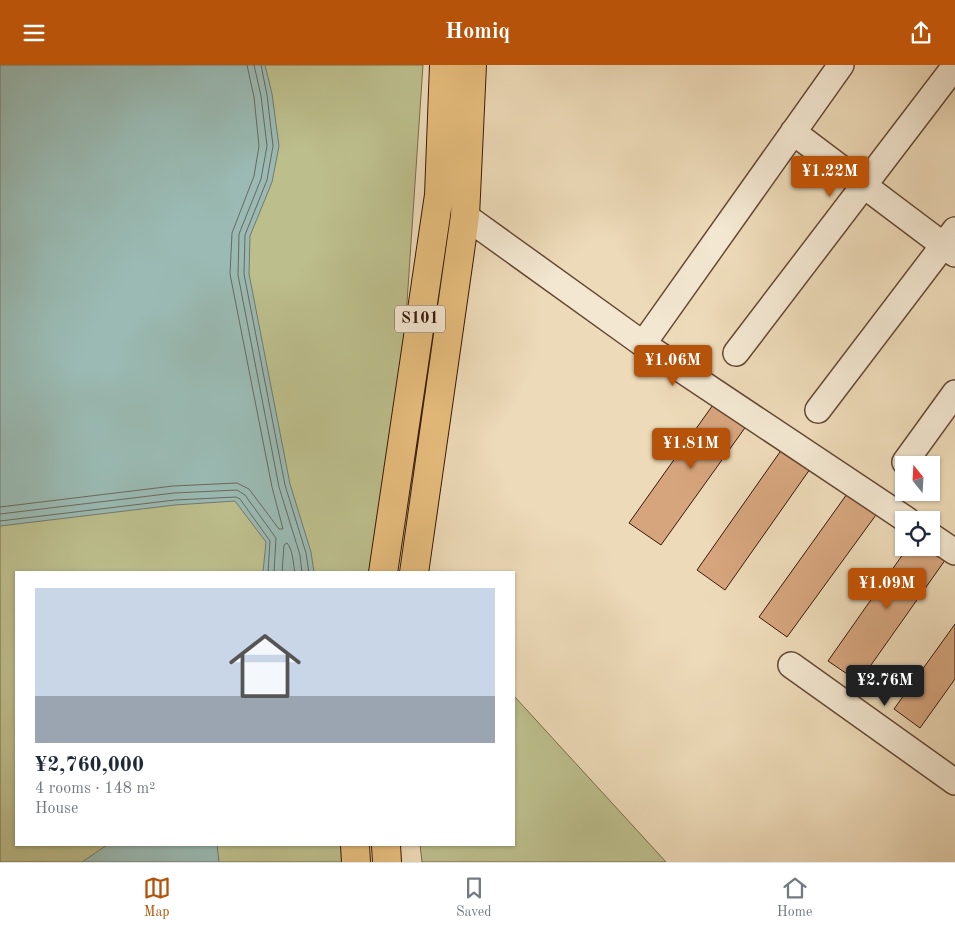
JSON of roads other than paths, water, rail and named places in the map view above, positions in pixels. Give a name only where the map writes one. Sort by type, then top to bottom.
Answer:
[{"type":"main road","name":"S101","points":[[383,571],[439,195],[444,65]]},
{"type":"main road","name":"S101","points":[[414,571],[465,216],[472,65]]},
{"type":"main road","points":[[355,846],[356,862]]},
{"type":"main road","points":[[386,846],[387,862]]},
{"type":"street","points":[[643,344],[841,65]]},
{"type":"street","points":[[736,353],[955,66]]},
{"type":"street","points":[[793,132],[865,186],[951,243],[818,410]]},
{"type":"street","points":[[465,216],[643,344],[895,512]]},
{"type":"street","points":[[909,456],[955,393]]},
{"type":"street","points":[[940,543],[955,552]]},
{"type":"street","points":[[791,665],[955,782]]},
{"type":"water","points":[[0,65],[265,65],[272,94],[279,146],[272,182],[250,236],[249,274],[290,484],[311,552],[314,571],[263,571],[266,542],[235,501],[175,505],[0,526]]},
{"type":"water","points":[[106,846],[217,846],[219,862],[82,862]]}]
